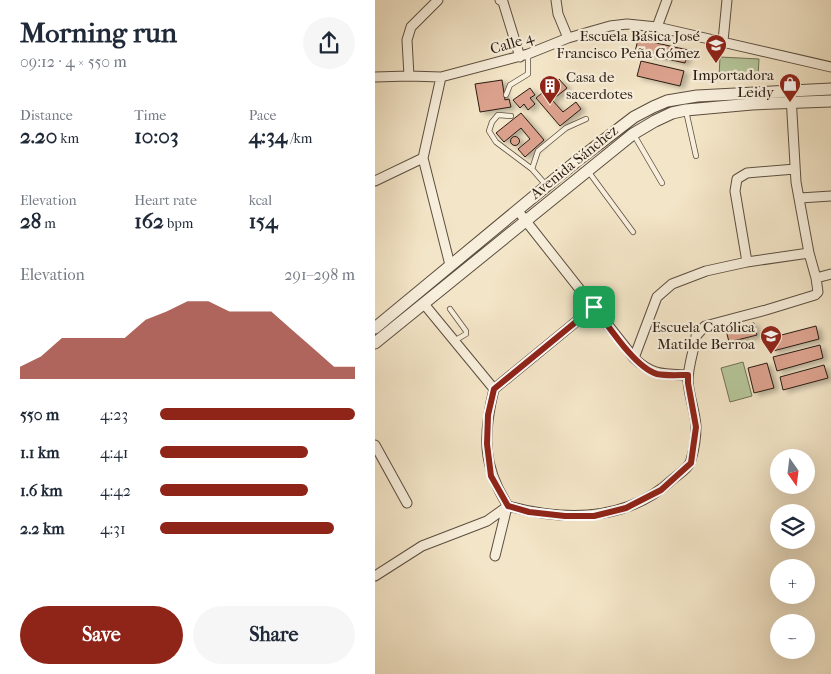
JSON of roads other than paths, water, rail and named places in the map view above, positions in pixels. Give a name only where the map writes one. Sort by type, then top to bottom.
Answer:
[{"type":"street","points":[[409,76],[407,40],[411,27],[438,0]]},
{"type":"street","points":[[500,0],[503,2],[524,55]]},
{"type":"street","points":[[556,0],[558,14],[568,38]]},
{"type":"street","points":[[657,27],[667,0]]},
{"type":"street","points":[[723,41],[727,0]]},
{"type":"street","name":"Calle 4","points":[[375,77],[441,77],[524,55],[568,38],[610,26],[627,24],[657,27],[831,67]]},
{"type":"street","points":[[441,77],[423,158],[450,265]]},
{"type":"street","name":"Avenida Sánchez","points":[[375,343],[587,170],[633,134],[655,121],[672,113],[686,110],[752,104],[831,89]]},
{"type":"street","name":"Avenida Sánchez","points":[[375,328],[578,160],[634,117],[667,101],[697,96],[791,97],[831,101]]},
{"type":"street","points":[[375,576],[422,546],[487,521],[507,507],[529,512],[565,516],[594,516],[626,508],[661,490],[691,463],[696,427],[688,375],[697,336],[705,326],[766,310],[815,295],[818,292],[809,253],[795,169],[791,97]]},
{"type":"street","points":[[375,181],[423,158]]},
{"type":"street","points":[[578,160],[587,170]]},
{"type":"street","points":[[747,262],[735,191],[737,179],[747,173],[795,169]]},
{"type":"street","points":[[800,198],[831,196]]},
{"type":"street","points":[[518,211],[634,358],[645,368],[657,374],[688,375]]},
{"type":"street","points":[[634,358],[657,297],[672,284],[706,271],[747,262],[809,253]]},
{"type":"street","points":[[816,278],[831,274]]},
{"type":"street","points":[[423,304],[494,389]]},
{"type":"street","points":[[495,556],[507,507],[491,476],[487,444],[488,415],[494,389],[594,307]]},
{"type":"street","points":[[375,445],[407,503]]},
{"type":"lane","points":[[506,95],[510,85],[528,74],[524,55]]},
{"type":"lane","points":[[686,110],[696,156]]},
{"type":"lane","points":[[511,116],[498,115],[492,122],[489,131],[496,142],[532,169],[547,186]]},
{"type":"lane","points":[[532,169],[538,151],[566,128],[586,119]]},
{"type":"lane","points":[[633,134],[662,183]]},
{"type":"lane","points":[[587,170],[633,232]]},
{"type":"lane","points":[[450,310],[466,331],[466,334],[454,341]]},
{"type":"place","name":"Escuela Básica José Francisco Peña Gómez","points":[[716,64]]},
{"type":"place","name":"Importadora Leidy","points":[[790,103]]},
{"type":"place","name":"Casa de sacerdotes","points":[[550,105]]},
{"type":"place","name":"Escuela Católica Matilde Berroa","points":[[771,355]]}]
